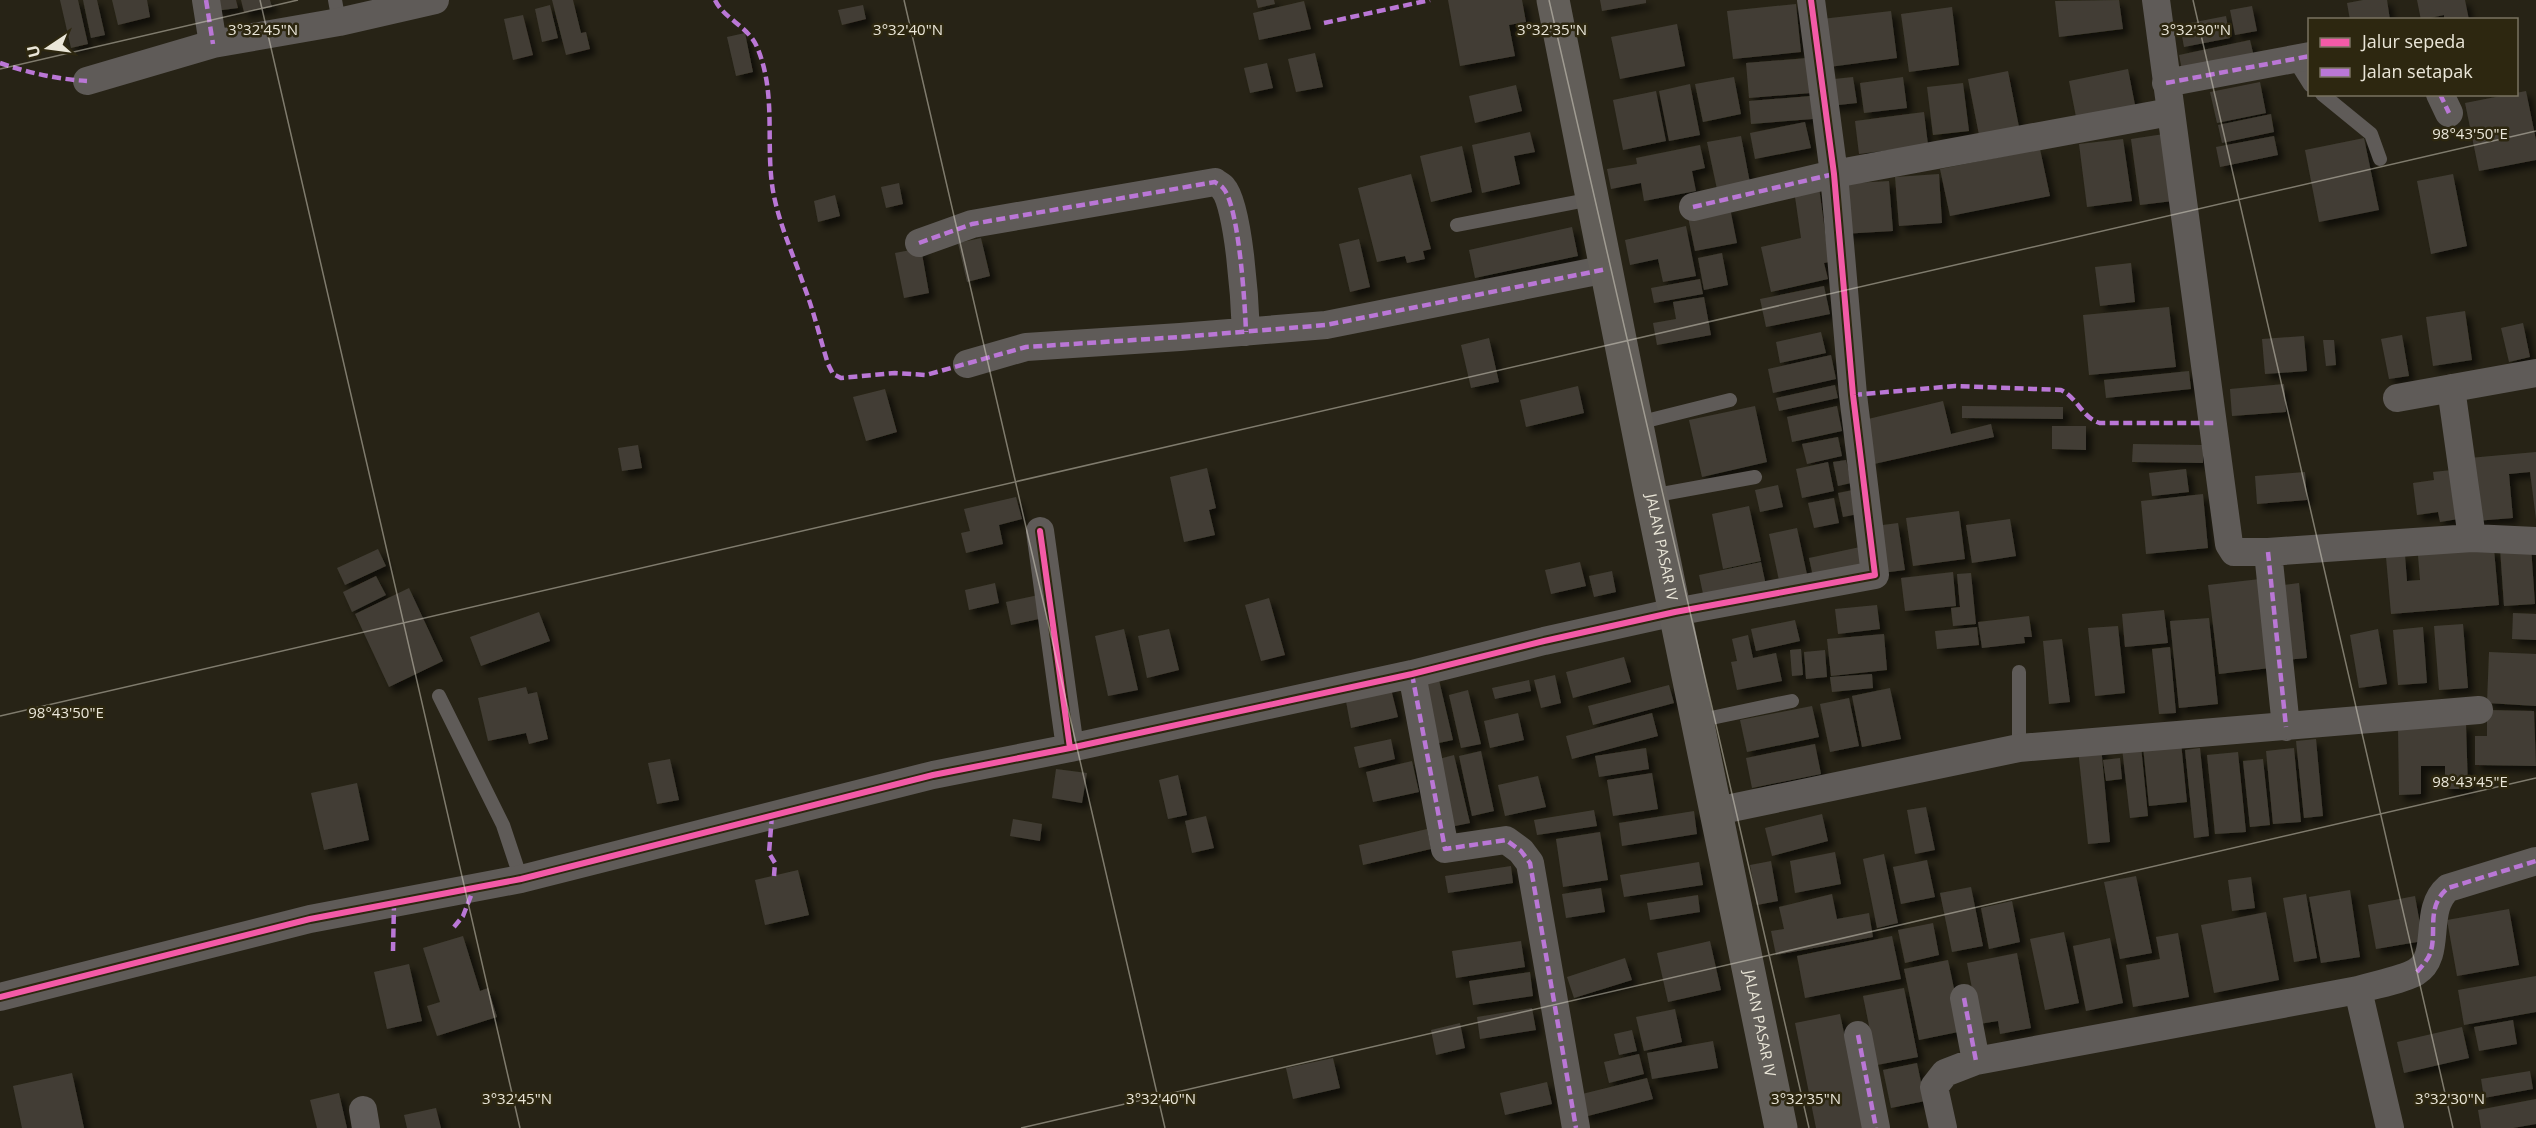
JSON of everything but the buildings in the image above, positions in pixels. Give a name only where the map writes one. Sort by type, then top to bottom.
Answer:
[{"type":"street","points":[[206,0],[213,45]]},
{"type":"street","points":[[87,81],[337,11],[435,0]]},
{"type":"street","name":"JALAN PASAR IV","points":[[1553,0],[1651,496],[1782,1128]]},
{"type":"street","points":[[0,997],[310,919],[521,879],[933,775],[1070,748],[1412,674],[1544,641],[1675,612],[1875,575],[1852,395],[1834,174],[1811,0]]},
{"type":"street","points":[[2156,0],[2229,544],[2234,552],[2268,552],[2472,538],[2536,541]]},
{"type":"street","points":[[2166,83],[2301,57]]},
{"type":"street","points":[[1693,207],[1834,174],[2170,112]]},
{"type":"street","points":[[919,243],[972,224],[1215,182],[1223,188],[1229,199],[1236,229],[1244,287],[1246,332]]},
{"type":"street","points":[[967,364],[1026,347],[1326,325],[1607,269]]},
{"type":"street","points":[[2397,398],[2536,373]]},
{"type":"street","points":[[2451,388],[2472,538]]},
{"type":"street","points":[[1040,531],[1070,748]]},
{"type":"street","points":[[2268,552],[2286,727]]},
{"type":"street","points":[[1412,674],[1445,849],[1506,840],[1521,851],[1530,863],[1576,1128]]},
{"type":"street","points":[[1717,811],[2019,748],[2479,710]]},
{"type":"street","points":[[1943,1128],[1934,1087],[1945,1072],[1976,1061],[2358,990],[2417,972],[2430,955],[2434,909],[2440,895],[2448,888],[2536,861]]},
{"type":"street","points":[[2358,990],[2390,1128]]},
{"type":"street","points":[[1964,998],[1976,1061]]},
{"type":"street","points":[[1858,1035],[1876,1128]]},
{"type":"lane","points":[[2301,57],[2308,79]]},
{"type":"lane","points":[[2324,96],[2371,134],[2380,159]]},
{"type":"lane","points":[[1457,225],[1592,198]]},
{"type":"lane","points":[[1638,423],[1730,400]]},
{"type":"lane","points":[[1651,496],[1755,477]]},
{"type":"lane","points":[[2019,672],[2019,748]]},
{"type":"lane","points":[[439,696],[503,825],[521,879]]},
{"type":"lane","points":[[1697,721],[1792,701]]},
{"type":"marked path","points":[[206,0],[213,44]]},
{"type":"marked path","points":[[715,0],[719,7],[748,33],[757,47],[767,83],[771,173],[776,203],[828,364],[833,374],[841,378],[895,373],[926,375],[1026,347],[1326,325],[1607,269]]},
{"type":"marked path","points":[[1324,23],[1430,0]]},
{"type":"marked path","points":[[2166,83],[2308,56]]},
{"type":"marked path","points":[[0,63],[43,75],[87,81]]},
{"type":"marked path","points":[[2441,96],[2449,113]]},
{"type":"marked path","points":[[1693,207],[1834,174]]},
{"type":"marked path","points":[[919,243],[972,224],[1215,182],[1223,188],[1229,198],[1233,214],[1240,256],[1246,332]]},
{"type":"marked path","points":[[1853,395],[1955,386],[2061,390],[2072,398],[2089,417],[2100,423],[2214,423]]},
{"type":"marked path","points":[[2268,552],[2286,727]]},
{"type":"marked path","points":[[1412,674],[1445,849],[1506,840],[1521,851],[1530,863],[1576,1128]]},
{"type":"marked path","points":[[772,815],[769,853],[775,863],[774,876]]},
{"type":"marked path","points":[[2417,972],[2432,948],[2436,904],[2448,888],[2536,861]]},
{"type":"marked path","points":[[454,927],[463,916],[474,888]]},
{"type":"marked path","points":[[393,951],[394,904]]},
{"type":"marked path","points":[[1964,998],[1976,1061]]},
{"type":"marked path","points":[[1858,1035],[1876,1128]]},
{"type":"cycle path","points":[[1070,748],[1412,674],[1544,641],[1675,612],[1875,575],[1853,395],[1834,174],[1811,0]]},
{"type":"cycle path","points":[[0,997],[310,919],[521,879],[933,775],[1070,748],[1040,531]]}]
